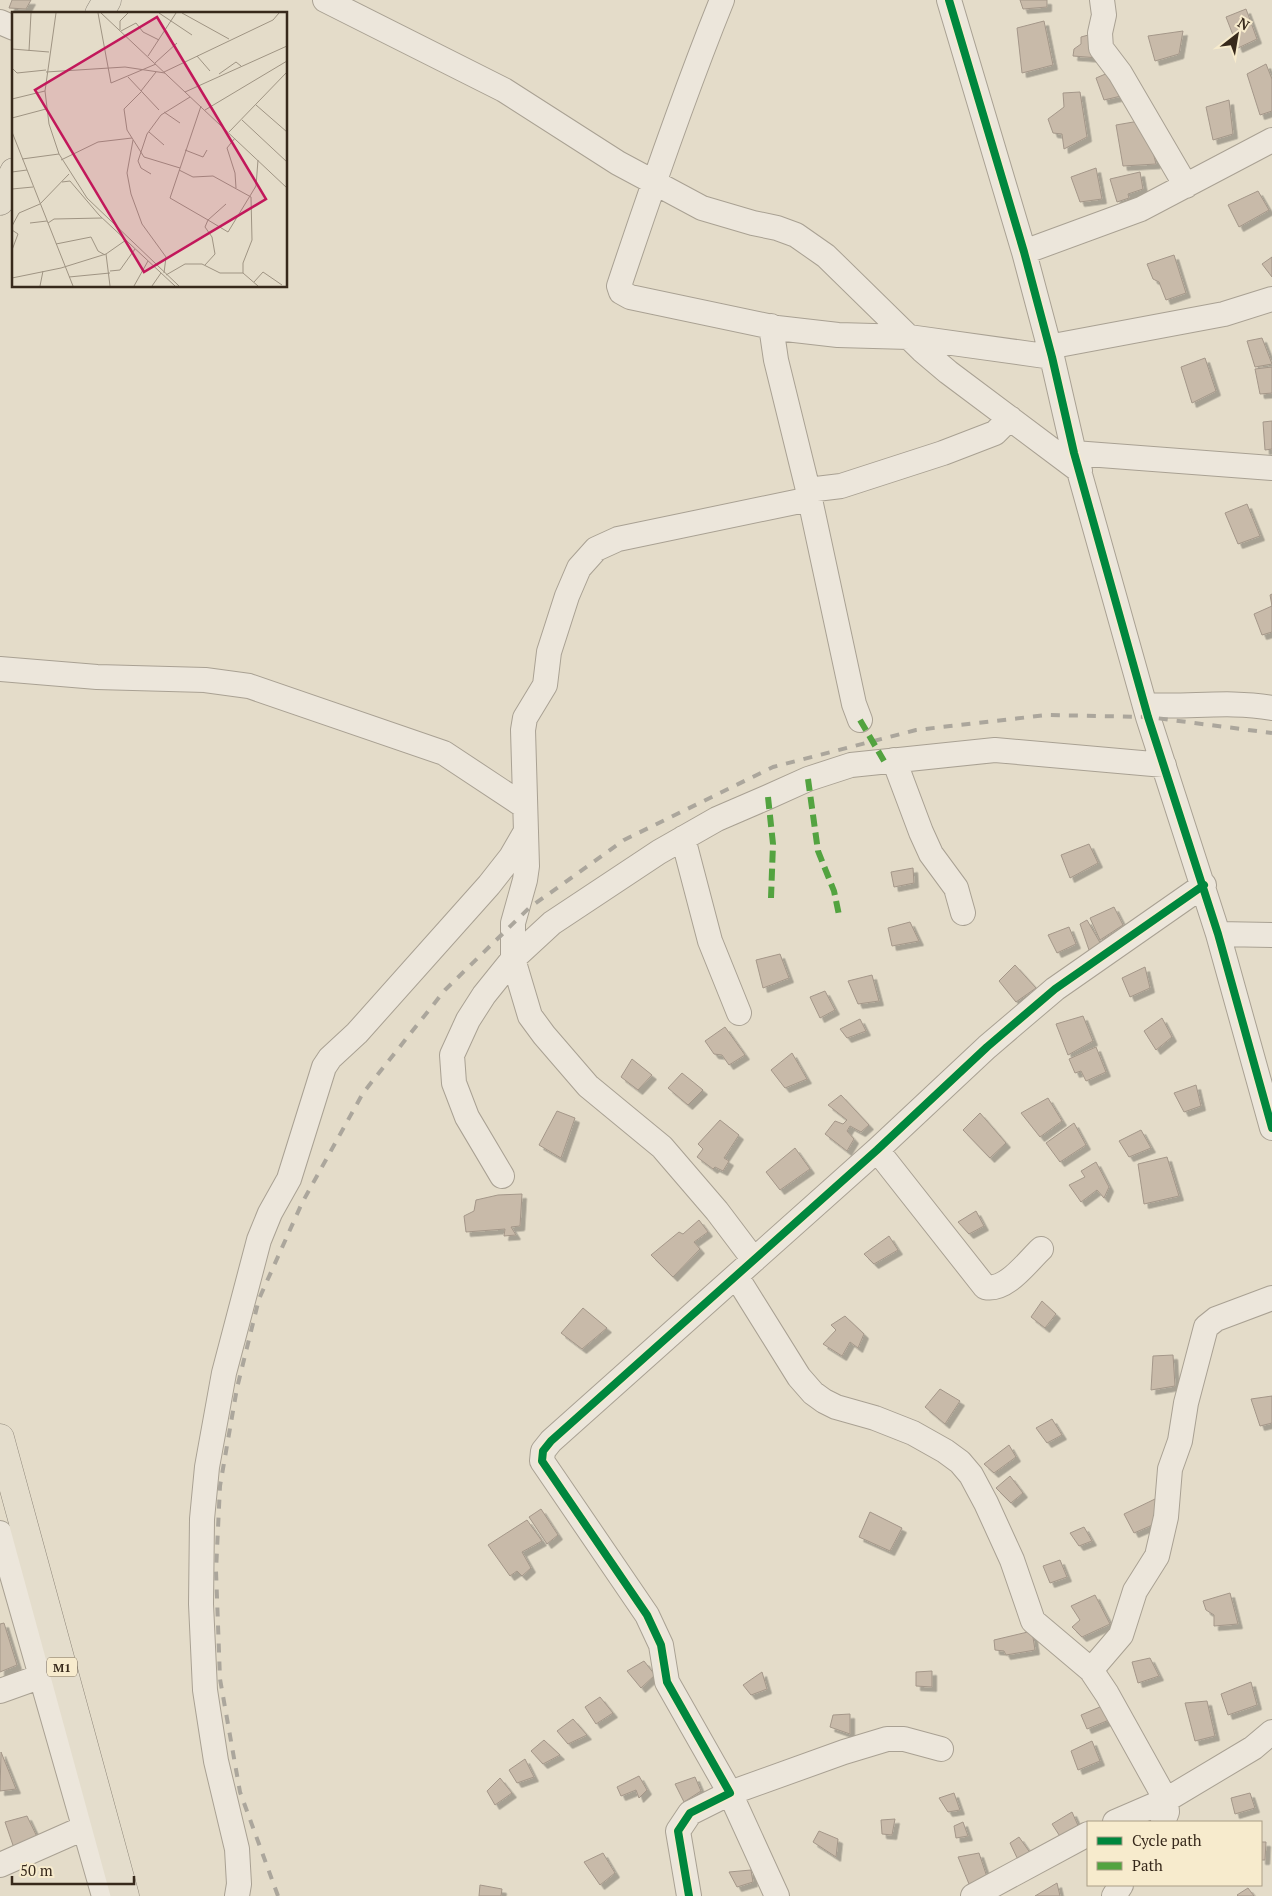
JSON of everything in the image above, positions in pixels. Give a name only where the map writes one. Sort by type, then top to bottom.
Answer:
[{"type":"main road","points":[[100,12],[107,0]]},
{"type":"main road","points":[[0,199],[12,176]]},
{"type":"main road","name":"M1","points":[[0,1438],[14,1566],[125,1896]]},
{"type":"street","points":[[325,0],[504,90],[610,158],[702,208],[777,228],[796,236],[826,256],[909,338],[948,372],[1010,418],[1077,462],[1272,468]]},
{"type":"street","points":[[722,0],[695,67],[619,286],[621,292],[630,297],[772,326],[838,335],[909,338],[1050,352],[1224,314],[1272,299]]},
{"type":"street","points":[[949,0],[1024,252],[1077,462],[1144,705],[1204,886],[1272,1128]]},
{"type":"street","points":[[1102,0],[1104,15],[1100,39],[1101,48],[1120,73],[1186,186]]},
{"type":"street","points":[[0,22],[12,27]]},
{"type":"street","points":[[1024,252],[1141,209],[1272,140]]},
{"type":"street","points":[[772,326],[778,370],[809,495],[854,704],[860,720]]},
{"type":"street","points":[[1010,418],[995,433],[943,453],[841,486],[618,539],[596,549],[579,568],[567,596],[549,652],[545,686],[525,718],[523,730],[526,831],[525,880],[513,923],[513,959],[527,1010],[544,1035],[600,1098],[652,1137],[662,1147],[716,1211],[799,1377],[813,1393],[836,1407],[875,1418],[913,1433],[945,1451],[960,1462],[971,1475],[1012,1560],[1033,1622],[1091,1670],[1108,1694],[1165,1811]]},
{"type":"street","points":[[0,669],[97,677],[205,680],[249,686],[444,753],[500,788],[524,806]]},
{"type":"street","points":[[1144,705],[1175,707],[1231,702],[1272,708]]},
{"type":"street","points":[[502,1176],[467,1117],[454,1083],[452,1065],[456,1044],[468,1020],[484,995],[513,959],[552,923],[683,838],[717,819],[808,779],[852,765],[995,750],[1164,765]]},
{"type":"street","points":[[894,760],[921,832],[931,854],[956,888],[963,913]]},
{"type":"street","points":[[237,1896],[239,1884],[237,1849],[216,1761],[205,1690],[201,1604],[202,1519],[207,1467],[224,1373],[259,1240],[270,1213],[289,1179],[320,1078],[330,1058],[357,1033],[488,885],[511,857],[526,831]]},
{"type":"street","points":[[683,838],[710,941],[739,1013]]},
{"type":"street","points":[[777,1896],[730,1793],[668,1682],[661,1645],[647,1615],[541,1456],[551,1441],[877,1150],[987,1047],[1055,989],[1204,886]]},
{"type":"street","points":[[1218,934],[1272,935]]},
{"type":"street","points":[[877,1150],[986,1287],[991,1289],[1009,1280],[1041,1249]]},
{"type":"street","points":[[1091,1670],[1121,1635],[1135,1590],[1157,1556],[1166,1517],[1170,1469],[1180,1441],[1186,1403],[1206,1327],[1216,1319],[1272,1298]]},
{"type":"street","points":[[0,1533],[14,1566],[42,1676],[104,1896]]},
{"type":"street","points":[[0,1691],[42,1676]]},
{"type":"street","points":[[1120,1821],[1165,1811],[1272,1732]]},
{"type":"street","points":[[689,1896],[678,1831],[690,1813],[730,1793],[844,1752],[887,1739],[904,1739],[940,1749]]},
{"type":"street","points":[[0,1865],[86,1827]]},
{"type":"street","points":[[973,1896],[1087,1835]]},
{"type":"building","points":[[12,0],[31,0],[26,9],[9,8]]},
{"type":"building","points":[[1020,0],[1047,0],[1047,7],[1023,9]]},
{"type":"building","points":[[1246,9],[1257,39],[1238,48],[1226,17]]},
{"type":"building","points":[[1044,21],[1053,65],[1022,73],[1017,28]]},
{"type":"building","points":[[1183,31],[1179,54],[1155,61],[1148,36]]},
{"type":"building","points":[[1092,34],[1099,58],[1073,56],[1074,49],[1081,44],[1081,37]]},
{"type":"building","points":[[1266,64],[1272,79],[1272,111],[1260,115],[1247,74]]},
{"type":"building","points":[[1115,70],[1121,96],[1104,100],[1096,78]]},
{"type":"building","points":[[1080,92],[1087,137],[1064,149],[1062,134],[1053,133],[1048,119],[1064,107],[1063,93]]},
{"type":"building","points":[[1229,100],[1233,134],[1213,140],[1206,107]]},
{"type":"building","points":[[1145,120],[1156,164],[1123,166],[1116,125]]},
{"type":"building","points":[[1096,168],[1102,199],[1080,202],[1071,177]]},
{"type":"building","points":[[1140,172],[1143,189],[1128,194],[1129,198],[1117,202],[1110,179]]},
{"type":"building","points":[[1258,191],[1269,210],[1239,227],[1228,205]]},
{"type":"building","points":[[1174,255],[1186,293],[1166,300],[1159,282],[1153,279],[1147,264]]},
{"type":"building","points":[[1272,257],[1272,277],[1262,264]]},
{"type":"building","points":[[1262,338],[1272,364],[1255,367],[1247,341]]},
{"type":"building","points":[[1205,358],[1216,391],[1192,403],[1181,367]]},
{"type":"building","points":[[1272,367],[1272,393],[1260,394],[1255,369]]},
{"type":"building","points":[[1272,421],[1272,449],[1265,450],[1263,422]]},
{"type":"building","points":[[1247,504],[1260,536],[1238,544],[1225,513]]},
{"type":"building","points":[[1272,606],[1272,632],[1262,635],[1254,614]]},
{"type":"building","points":[[1089,844],[1098,863],[1070,878],[1061,855]]},
{"type":"building","points":[[913,868],[914,883],[894,887],[891,872]]},
{"type":"building","points":[[1114,907],[1123,925],[1100,940],[1090,918]]},
{"type":"building","points":[[1087,920],[1102,946],[1089,950],[1080,924]]},
{"type":"building","points":[[910,922],[919,941],[892,946],[888,928]]},
{"type":"building","points":[[1069,927],[1076,944],[1057,953],[1048,935]]},
{"type":"building","points":[[780,954],[789,978],[763,988],[756,960]]},
{"type":"building","points":[[1015,965],[1036,988],[1016,1002],[999,981]]},
{"type":"building","points":[[1145,967],[1150,988],[1130,997],[1122,978]]},
{"type":"building","points":[[872,975],[879,1001],[858,1004],[848,981]]},
{"type":"building","points":[[825,991],[835,1010],[820,1018],[810,997]]},
{"type":"building","points":[[1083,1016],[1093,1041],[1068,1055],[1056,1024]]},
{"type":"building","points":[[1162,1018],[1172,1037],[1156,1050],[1144,1031]]},
{"type":"building","points":[[860,1019],[866,1031],[847,1038],[840,1029]]},
{"type":"building","points":[[725,1027],[745,1055],[729,1065],[722,1055],[714,1054],[705,1041]]},
{"type":"building","points":[[1096,1047],[1106,1072],[1086,1081],[1081,1071],[1075,1073],[1069,1059]]},
{"type":"building","points":[[792,1053],[807,1079],[785,1088],[771,1070]]},
{"type":"building","points":[[632,1059],[652,1075],[638,1090],[621,1077]]},
{"type":"building","points":[[682,1073],[703,1090],[688,1105],[668,1088]]},
{"type":"building","points":[[1196,1085],[1201,1106],[1184,1112],[1174,1093]]},
{"type":"building","points":[[841,1095],[869,1125],[861,1132],[850,1126],[847,1131],[854,1139],[847,1151],[825,1134],[835,1121],[843,1124],[847,1120],[828,1105]]},
{"type":"building","points":[[1048,1098],[1062,1121],[1040,1137],[1021,1113]]},
{"type":"building","points":[[557,1111],[575,1118],[561,1158],[539,1145]]},
{"type":"building","points":[[980,1113],[1006,1143],[990,1158],[963,1130]]},
{"type":"building","points":[[720,1120],[739,1135],[724,1158],[729,1161],[723,1171],[715,1167],[713,1169],[697,1157],[703,1149],[698,1144]]},
{"type":"building","points":[[1074,1123],[1086,1145],[1060,1162],[1046,1143]]},
{"type":"building","points":[[1141,1130],[1151,1148],[1129,1157],[1119,1141]]},
{"type":"building","points":[[795,1148],[810,1169],[780,1190],[766,1172]]},
{"type":"building","points":[[1167,1157],[1179,1196],[1144,1204],[1138,1164]]},
{"type":"building","points":[[1096,1162],[1109,1187],[1104,1198],[1097,1190],[1081,1202],[1069,1185],[1085,1177],[1081,1171]]},
{"type":"building","points":[[522,1194],[520,1226],[511,1227],[516,1235],[504,1236],[505,1229],[466,1232],[464,1216],[474,1211],[476,1200],[498,1195]]},
{"type":"building","points":[[976,1211],[984,1226],[969,1234],[958,1222]]},
{"type":"building","points":[[699,1220],[708,1232],[694,1242],[700,1249],[673,1277],[651,1255],[679,1232],[683,1234]]},
{"type":"building","points":[[889,1236],[898,1250],[874,1264],[864,1254]]},
{"type":"building","points":[[1042,1301],[1056,1314],[1045,1328],[1031,1317]]},
{"type":"building","points":[[583,1308],[607,1328],[582,1349],[561,1333]]},
{"type":"building","points":[[845,1316],[864,1334],[858,1348],[850,1342],[842,1356],[823,1344],[836,1330],[831,1325]]},
{"type":"building","points":[[1173,1355],[1175,1386],[1151,1390],[1153,1356]]},
{"type":"building","points":[[940,1389],[960,1401],[945,1424],[925,1407]]},
{"type":"building","points":[[1272,1396],[1272,1423],[1260,1426],[1251,1399]]},
{"type":"building","points":[[1052,1419],[1062,1435],[1047,1443],[1036,1428]]},
{"type":"building","points":[[1009,1445],[1016,1457],[994,1473],[984,1464]]},
{"type":"building","points":[[1010,1476],[1023,1493],[1011,1503],[996,1488]]},
{"type":"building","points":[[1155,1499],[1164,1520],[1134,1533],[1124,1514]]},
{"type":"building","points":[[541,1509],[558,1535],[547,1544],[529,1517]]},
{"type":"building","points":[[870,1512],[902,1528],[890,1551],[859,1537]]},
{"type":"building","points":[[527,1520],[542,1541],[522,1552],[531,1568],[522,1576],[517,1571],[510,1576],[488,1545]]},
{"type":"building","points":[[1084,1527],[1092,1541],[1079,1546],[1070,1533]]},
{"type":"building","points":[[1060,1560],[1067,1577],[1050,1583],[1043,1566]]},
{"type":"building","points":[[1230,1593],[1238,1624],[1214,1626],[1214,1615],[1206,1610],[1203,1601]]},
{"type":"building","points":[[1095,1595],[1110,1624],[1082,1637],[1072,1627],[1080,1620],[1071,1606]]},
{"type":"building","points":[[4,1623],[17,1665],[0,1672],[0,1624]]},
{"type":"building","points":[[1032,1631],[1035,1650],[1006,1655],[1004,1651],[995,1650],[994,1640]]},
{"type":"building","points":[[1150,1658],[1159,1676],[1138,1683],[1132,1662]]},
{"type":"building","points":[[644,1661],[655,1675],[641,1688],[627,1671]]},
{"type":"building","points":[[932,1671],[932,1687],[916,1686],[916,1672]]},
{"type":"building","points":[[762,1672],[767,1689],[751,1695],[743,1685]]},
{"type":"building","points":[[1251,1682],[1257,1705],[1228,1715],[1221,1694]]},
{"type":"building","points":[[600,1697],[613,1713],[596,1724],[585,1707]]},
{"type":"building","points":[[1207,1701],[1215,1736],[1195,1741],[1185,1703]]},
{"type":"building","points":[[1107,1704],[1114,1718],[1087,1729],[1081,1715]]},
{"type":"building","points":[[850,1714],[850,1734],[830,1727],[833,1715]]},
{"type":"building","points":[[573,1719],[587,1735],[568,1744],[557,1731]]},
{"type":"building","points":[[544,1740],[560,1755],[543,1764],[531,1751]]},
{"type":"building","points":[[1092,1741],[1100,1761],[1078,1770],[1071,1751]]},
{"type":"building","points":[[1,1752],[16,1789],[0,1791]]},
{"type":"building","points":[[525,1759],[534,1777],[517,1783],[509,1770]]},
{"type":"building","points":[[639,1776],[647,1790],[639,1798],[636,1790],[621,1796],[617,1787]]},
{"type":"building","points":[[695,1777],[701,1791],[684,1802],[675,1784]]},
{"type":"building","points":[[500,1778],[512,1793],[495,1805],[487,1791]]},
{"type":"building","points":[[954,1793],[960,1810],[948,1812],[939,1798]]},
{"type":"building","points":[[1250,1793],[1255,1808],[1235,1814],[1231,1798]]},
{"type":"building","points":[[1072,1812],[1080,1830],[1063,1841],[1052,1824]]},
{"type":"building","points":[[27,1816],[40,1843],[16,1854],[5,1822]]},
{"type":"building","points":[[895,1819],[892,1835],[882,1834],[881,1820]]},
{"type":"building","points":[[963,1822],[968,1836],[956,1838],[954,1826]]},
{"type":"building","points":[[819,1831],[838,1839],[836,1857],[813,1842]]},
{"type":"building","points":[[1019,1837],[1031,1854],[1020,1864],[1010,1843]]},
{"type":"building","points":[[1262,1842],[1266,1842],[1265,1860],[1262,1860]]},
{"type":"building","points":[[603,1853],[615,1873],[600,1885],[584,1862]]},
{"type":"building","points":[[979,1853],[987,1877],[969,1884],[958,1857]]},
{"type":"building","points":[[751,1870],[753,1882],[737,1887],[729,1872]]},
{"type":"building","points":[[1057,1883],[1060,1896],[1035,1896]]},
{"type":"building","points":[[480,1885],[502,1889],[501,1896],[479,1896]]},
{"type":"building","points":[[1248,1888],[1254,1896],[1237,1895]]},
{"type":"railway","points":[[278,1896],[240,1792],[220,1679],[216,1571],[220,1486],[237,1388],[259,1299],[302,1203],[363,1093],[445,990],[529,908],[624,840],[773,767],[916,730],[1047,715],[1148,717],[1272,733]]},
{"type":"marked path","points":[[860,720],[884,761]]},
{"type":"marked path","points":[[808,779],[818,851],[834,891],[839,915]]},
{"type":"marked path","points":[[768,797],[773,844],[771,898]]},
{"type":"cycle path","points":[[949,0],[1024,252],[1052,357],[1074,453],[1148,717],[1218,934],[1272,1128]]},
{"type":"cycle path","points":[[689,1896],[678,1831],[690,1813],[730,1793],[667,1682],[661,1645],[647,1615],[542,1461],[543,1451],[551,1441],[877,1150],[987,1047],[1055,989],[1204,885]]}]
